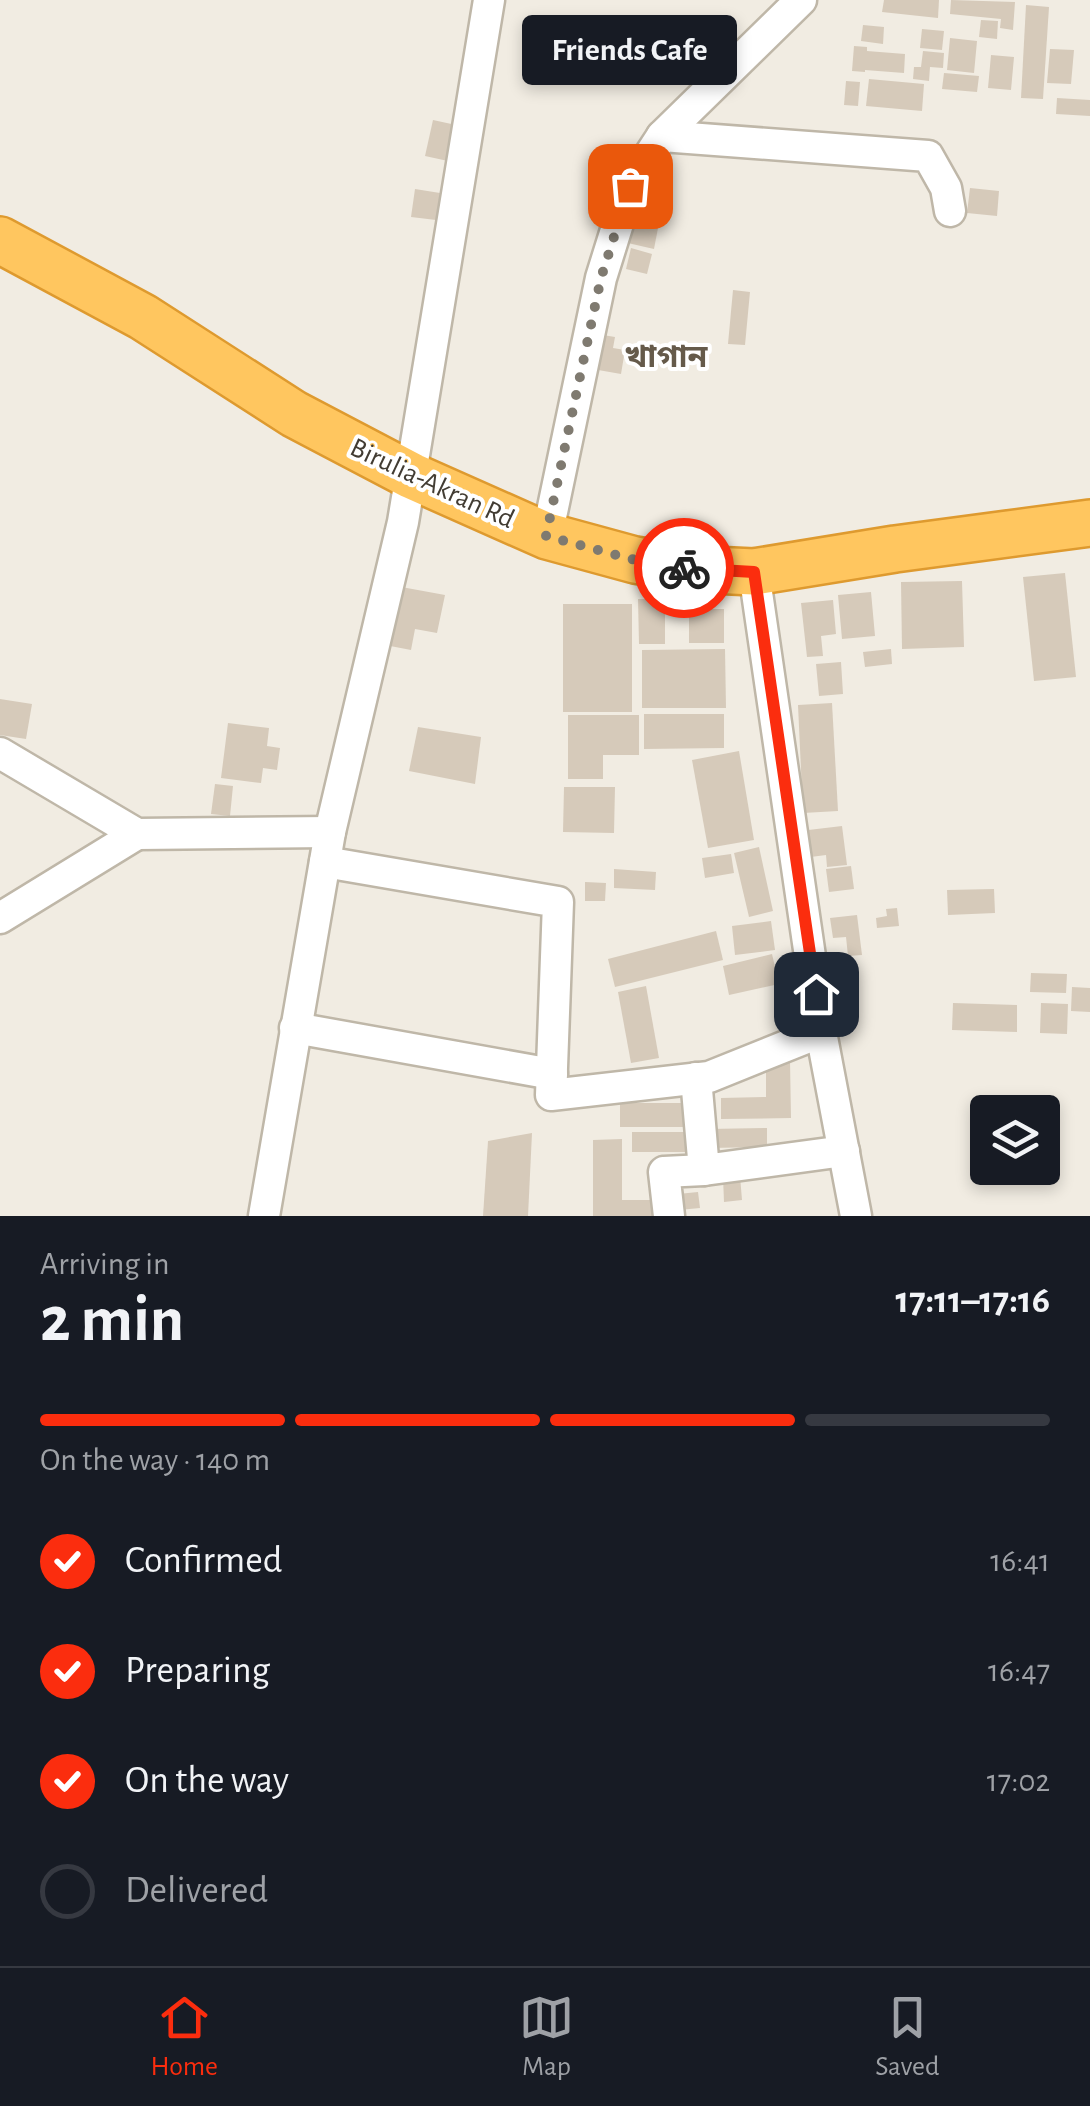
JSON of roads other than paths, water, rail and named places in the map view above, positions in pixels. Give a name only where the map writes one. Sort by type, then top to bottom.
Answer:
[{"type":"highway","name":"Birulia-Akran Rd","points":[[0,240],[142,317],[294,414],[412,476],[546,536],[635,560],[690,569],[754,572],[1090,524]]},
{"type":"street","points":[[264,1216],[328,847],[412,476],[489,0]]},
{"type":"street","points":[[546,536],[601,278],[630,186],[662,136],[801,0]]},
{"type":"street","points":[[662,136],[928,156],[946,188],[950,211]]},
{"type":"street","points":[[754,572],[822,1032],[856,1216]]},
{"type":"street","points":[[0,754],[137,834],[328,847],[558,902],[551,1095],[709,1077],[822,1032]]},
{"type":"street","points":[[0,918],[137,834]]},
{"type":"street","points":[[295,1028],[552,1074]]},
{"type":"street","points":[[696,1078],[704,1170]]},
{"type":"street","points":[[669,1216],[664,1172],[844,1150]]},
{"type":"place","name":"Friends Cafe","points":[[630,186]]},
{"type":"district","name":"খাগান","points":[[666,356]]}]
